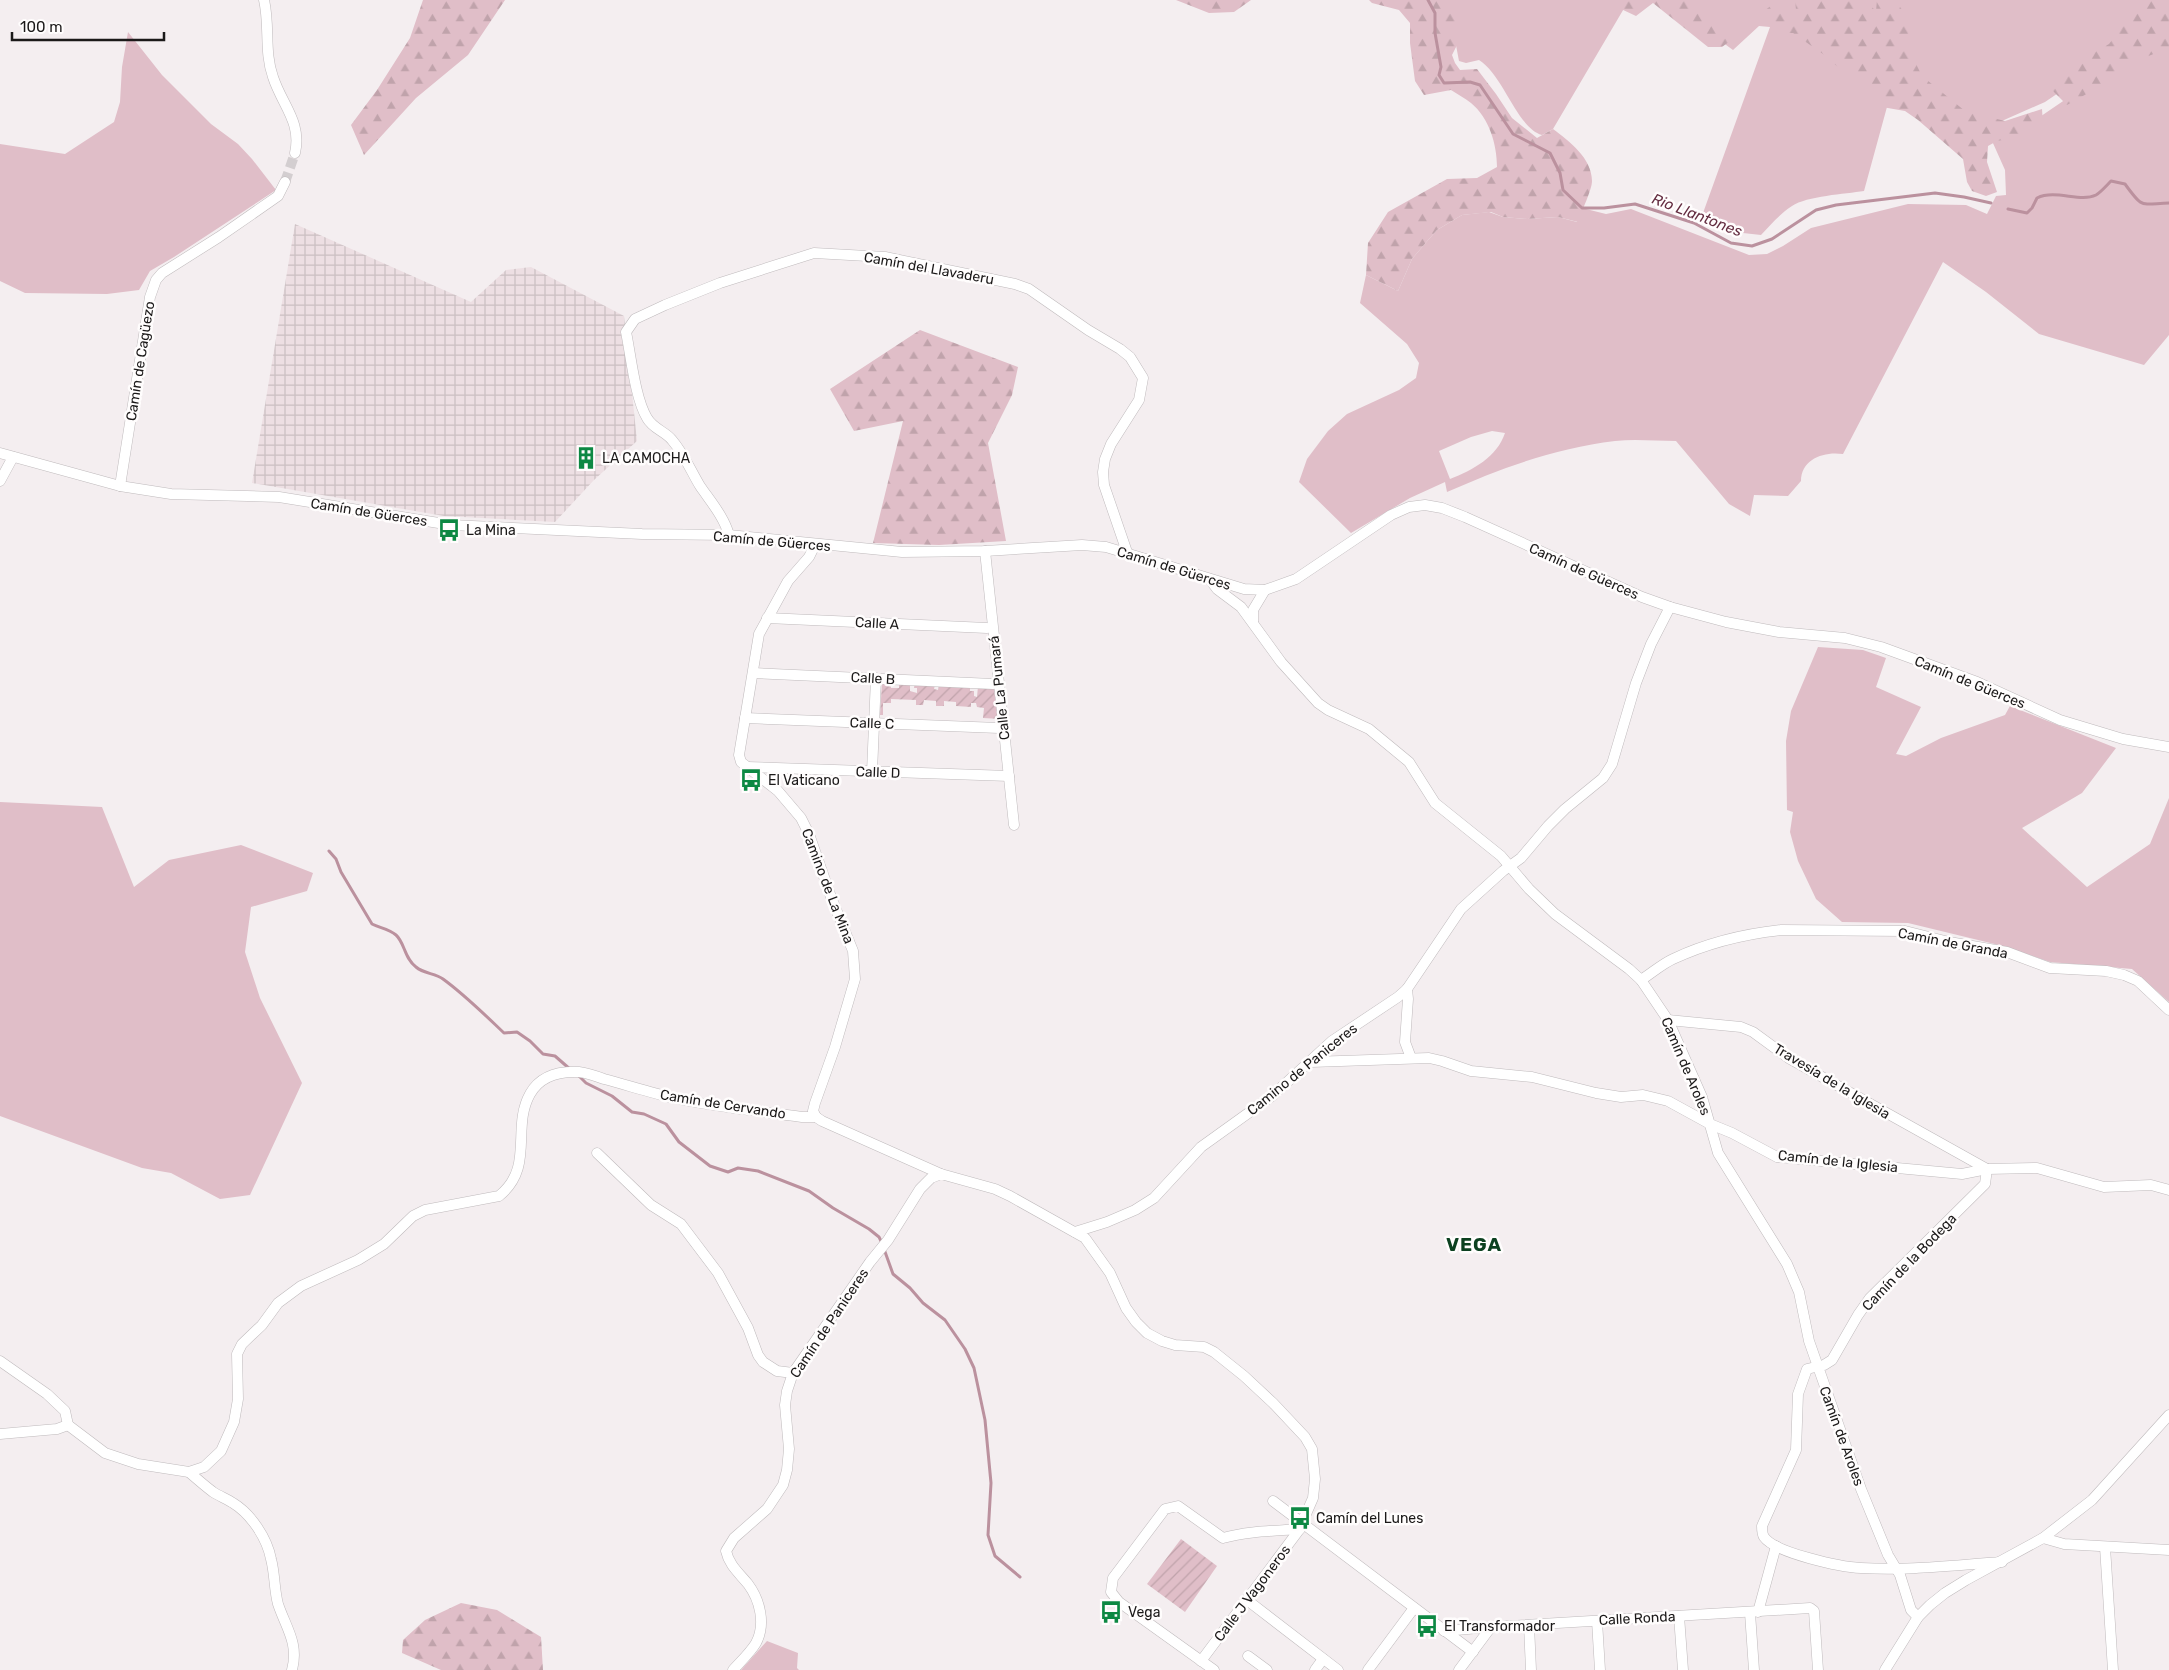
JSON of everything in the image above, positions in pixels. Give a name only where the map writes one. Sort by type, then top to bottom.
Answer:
[{"type":"street","points":[[264,0],[268,57],[273,78],[297,128],[295,153]]},
{"type":"street","name":"Camín de Cagüezo","points":[[120,486],[150,297],[156,280],[162,273],[220,237],[278,196],[286,182]]},
{"type":"street","name":"Camín del Llavaderu","points":[[729,536],[726,524],[700,486],[681,452],[666,434],[657,430],[641,408],[626,332],[634,319],[665,305],[720,283],[814,253],[885,257],[1015,284],[1039,295],[1130,357],[1143,378],[1142,391],[1139,400],[1111,444],[1105,459],[1103,472],[1104,485],[1127,552]]},
{"type":"street","name":"Camín de Güerces","points":[[0,453],[120,486],[171,494],[279,497],[451,525],[729,536],[902,552],[985,551],[1082,545],[1106,547],[1127,552],[1210,580],[1244,589],[1265,590],[1296,579],[1390,516],[1409,507],[1425,505],[1442,508],[1465,517],[1642,597],[1670,607],[1726,622],[1779,632],[1845,638],[1881,646],[1977,682],[2060,720],[2123,739],[2169,748]]},
{"type":"street","points":[[0,480],[13,457]]},
{"type":"street","points":[[747,767],[741,762],[739,755],[759,634],[788,581],[809,557],[815,545]]},
{"type":"street","name":"Calle La Pumará","points":[[985,551],[1014,825]]},
{"type":"street","name":"Camín de Aroles","points":[[1210,580],[1217,589],[1241,607],[1281,662],[1318,703],[1328,710],[1369,729],[1392,747],[1408,762],[1435,803],[1510,866],[1529,889],[1556,914],[1629,968],[1641,980],[1668,1020],[1702,1097],[1718,1153],[1787,1264],[1799,1292],[1809,1341],[1817,1366],[1881,1539],[1888,1555],[1897,1568],[1911,1610],[1918,1617]]},
{"type":"street","points":[[1252,622],[1253,610],[1257,600],[1265,590]]},
{"type":"street","name":"Camino de Paniceres","points":[[1075,1232],[1135,1210],[1154,1198],[1202,1147],[1272,1096],[1332,1041],[1407,989],[1461,908],[1521,858],[1565,808],[1603,778],[1612,764],[1636,683],[1651,644],[1670,607]]},
{"type":"street","name":"Calle A","points":[[767,618],[987,628]]},
{"type":"street","name":"Calle B","points":[[753,673],[993,684]]},
{"type":"street","points":[[872,772],[876,678]]},
{"type":"street","name":"Calle C","points":[[745,718],[998,728]]},
{"type":"street","name":"Calle D","points":[[747,767],[1008,776]]},
{"type":"street","name":"Camino de La Mina","points":[[747,767],[778,791],[801,818],[809,834],[831,898],[853,952],[854,980],[835,1047],[813,1111],[816,1117]]},
{"type":"street","name":"Camín de Granda","points":[[1641,980],[1672,959],[1708,944],[1761,932],[1781,930],[1905,930],[1949,942],[2007,952],[2050,968],[2106,971],[2124,975],[2138,981],[2169,1010]]},
{"type":"street","points":[[1407,989],[1405,1042],[1411,1058]]},
{"type":"street","name":"Travesía de la Iglesia","points":[[1668,1020],[1741,1027],[1753,1032],[1798,1064],[1987,1169]]},
{"type":"street","name":"Camín de la Iglesia","points":[[1311,1062],[1411,1058],[1442,1060],[1471,1071],[1532,1077],[1596,1094],[1621,1097],[1643,1095],[1668,1101],[1777,1157],[1962,1174],[1987,1169],[2037,1168],[2104,1187],[2151,1185],[2169,1190]]},
{"type":"street","name":"Camín de Cervando","points":[[189,1472],[204,1467],[221,1451],[237,1411],[237,1354],[242,1344],[262,1325],[278,1303],[301,1286],[364,1256],[384,1244],[414,1216],[425,1210],[499,1196],[513,1182],[519,1169],[523,1116],[529,1096],[536,1084],[544,1078],[566,1072],[581,1072],[674,1098],[816,1117],[941,1174]]},
{"type":"street","points":[[597,1153],[652,1205],[681,1224],[718,1274],[748,1328],[758,1356],[763,1362],[777,1371],[793,1373]]},
{"type":"street","name":"Camín de la Bodega","points":[[1776,1546],[1764,1538],[1762,1526],[1796,1450],[1796,1412],[1801,1386],[1807,1370],[1824,1365],[1832,1360],[1870,1298],[1985,1184],[1987,1169]]},
{"type":"street","points":[[941,1174],[995,1189],[1075,1232]]},
{"type":"street","name":"Camín de Paniceres","points":[[733,1670],[755,1644],[760,1633],[761,1619],[759,1605],[753,1592],[732,1567],[726,1551],[734,1538],[766,1509],[783,1485],[788,1470],[789,1449],[787,1391],[793,1373],[877,1252],[888,1240],[920,1190],[931,1178],[941,1174]]},
{"type":"street","name":"Calle J Vagoneros","points":[[1075,1232],[1085,1238],[1094,1250],[1110,1273],[1126,1308],[1142,1328],[1162,1341],[1174,1345],[1204,1347],[1214,1352],[1244,1376],[1305,1437],[1312,1449],[1315,1479],[1313,1498],[1301,1526],[1201,1661]]},
{"type":"street","points":[[0,1361],[47,1394],[65,1411],[68,1425],[105,1453],[138,1464],[189,1472],[214,1493],[244,1510],[267,1546],[271,1559],[279,1605],[291,1633],[294,1658],[292,1670]]},
{"type":"street","points":[[1885,1670],[1918,1617],[1944,1593],[2043,1538],[2092,1500],[2169,1415]]},
{"type":"street","points":[[0,1434],[57,1429],[68,1425]]},
{"type":"street","points":[[1273,1501],[1301,1526],[1472,1652]]},
{"type":"street","points":[[1214,1670],[1119,1602],[1110,1592],[1113,1578],[1164,1509],[1178,1506],[1223,1538],[1251,1531],[1265,1533],[1301,1526]]},
{"type":"street","points":[[2043,1538],[2064,1544],[2169,1550]]},
{"type":"street","points":[[1754,1670],[1754,1613],[1776,1546],[1802,1556],[1859,1568],[1897,1568],[2002,1562]]},
{"type":"street","points":[[2105,1547],[2113,1670]]},
{"type":"street","points":[[1246,1600],[1338,1670]]},
{"type":"street","points":[[1368,1670],[1414,1608]]},
{"type":"street","name":"Calle Ronda","points":[[1444,1631],[1491,1626],[1754,1613],[1810,1608],[1814,1611],[1818,1670]]},
{"type":"street","points":[[1679,1616],[1684,1670]]},
{"type":"street","points":[[1598,1621],[1600,1670]]},
{"type":"street","points":[[1529,1625],[1532,1670]]},
{"type":"street","points":[[1459,1670],[1491,1626]]},
{"type":"street","points":[[1248,1656],[1267,1670]]},
{"type":"street","points":[[1314,1670],[1323,1659]]},
{"type":"shaded area","points":[[295,224],[471,302],[506,270],[531,267],[624,316],[637,441],[594,480],[555,522],[444,516],[252,483]]},
{"type":"green space","points":[[423,0],[505,0],[468,55],[416,98],[364,155],[351,125],[377,90],[410,38]]},
{"type":"green space","points":[[1176,0],[1251,0],[1234,12],[1209,13]]},
{"type":"green space","points":[[1369,0],[1456,0],[1458,43],[1452,55],[1460,70],[1477,69],[1512,118],[1537,138],[1553,129],[1578,151],[1588,165],[1592,185],[1578,222],[1558,217],[1527,219],[1503,217],[1491,212],[1462,215],[1437,230],[1412,259],[1398,291],[1366,275],[1368,243],[1388,212],[1447,179],[1477,178],[1497,167],[1494,141],[1483,116],[1471,103],[1451,90],[1424,95],[1415,81],[1410,43],[1410,23],[1399,10],[1372,3]]},
{"type":"green space","points":[[1451,0],[1629,0],[1553,129],[1542,135],[1525,123],[1496,77],[1488,68],[1479,60],[1466,63],[1459,61],[1451,19]]},
{"type":"green space","points":[[1612,0],[1688,0],[1722,23],[1734,38],[1722,47],[1708,47],[1653,3],[1636,16],[1621,9]]},
{"type":"green space","points":[[1664,0],[1823,0],[1896,74],[1864,191],[1816,198],[1799,203],[1784,212],[1761,235],[1734,232],[1703,213],[1770,27],[1759,26],[1733,50]]},
{"type":"green space","points":[[1795,0],[1864,0],[1876,11],[1877,0],[1897,2],[1909,21],[1908,48],[1922,76],[1965,111],[2005,121],[2042,109],[2043,124],[2027,136],[1997,141],[1988,146],[1987,162],[1997,192],[1986,196],[1972,191],[1967,182],[1963,159],[1918,120],[1905,111],[1882,107],[1865,81],[1847,75],[1823,54],[1793,33],[1777,33],[1763,19],[1764,11],[1772,5],[1789,12],[1796,10]]},
{"type":"green space","points":[[1835,0],[2169,0],[2101,64],[2045,102],[1995,124],[1960,118]]},
{"type":"green space","points":[[2139,0],[2169,0],[2169,59],[2166,49],[2126,65],[2097,88],[2067,105],[2052,90],[2049,78],[2109,44],[2141,4]]},
{"type":"green space","points":[[128,32],[162,75],[211,124],[238,144],[276,190],[150,271],[139,290],[107,294],[25,293],[0,281],[0,144],[65,154],[114,122],[120,102],[122,67]]},
{"type":"green space","points":[[2169,37],[2169,335],[2144,365],[2039,334],[1986,292],[1943,262],[1843,454],[1821,455],[1809,462],[1802,473],[1801,481],[1788,496],[1754,495],[1750,516],[1729,504],[1676,441],[1623,440],[1593,444],[1529,460],[1447,492],[1445,482],[1410,498],[1351,533],[1299,482],[1307,459],[1328,431],[1347,414],[1399,390],[1416,378],[1419,363],[1407,344],[1360,303],[1366,275],[1398,291],[1412,259],[1437,230],[1462,215],[1489,212],[1503,217],[1527,219],[1558,217],[1577,222],[1582,208],[1606,214],[1631,209],[1749,255],[1767,254],[1811,228],[1908,204],[1966,205],[1987,214],[1996,196],[2006,195],[2005,170],[1988,132],[2028,125],[2072,95]],"holes":[[[1492,431],[1505,433],[1496,449],[1483,462],[1450,479],[1439,451],[1471,437]]]},
{"type":"green space","points":[[920,330],[1018,367],[1012,395],[988,443],[1006,541],[939,545],[873,543],[903,421],[854,431],[830,389]]},
{"type":"green space","points":[[1818,647],[1863,650],[1886,658],[1876,687],[1921,707],[1896,754],[1906,756],[1941,738],[2005,715],[2010,706],[2116,748],[2082,793],[2022,828],[2087,887],[2150,844],[2169,798],[2169,1002],[2132,969],[2050,962],[2007,947],[1908,923],[1842,922],[1816,899],[1798,861],[1790,832],[1793,812],[1787,810],[1786,741],[1791,711]]},
{"type":"green space","points":[[882,683],[891,684],[891,688],[899,688],[899,684],[910,684],[910,691],[917,693],[917,688],[914,688],[915,684],[935,685],[934,689],[938,690],[939,685],[970,686],[970,691],[974,691],[974,696],[977,697],[978,686],[997,688],[1001,719],[983,718],[984,708],[977,707],[976,703],[971,703],[971,707],[956,706],[956,702],[944,701],[944,706],[936,706],[936,701],[924,700],[923,705],[916,705],[916,700],[891,699],[891,703],[883,703],[883,715],[880,715]]},
{"type":"green space","points":[[0,802],[102,807],[134,887],[169,860],[241,845],[313,873],[307,891],[251,907],[245,952],[260,998],[302,1083],[250,1195],[220,1199],[171,1173],[142,1168],[0,1116]]},
{"type":"green space","points":[[1181,1539],[1217,1566],[1185,1612],[1147,1584]]},
{"type":"green space","points":[[461,1603],[497,1610],[541,1637],[543,1670],[441,1670],[402,1653],[403,1640],[425,1620]]},
{"type":"green space","points":[[767,1641],[798,1653],[797,1668],[799,1670],[741,1670]]},
{"type":"waterway","name":"Rio Llantones","points":[[1428,0],[1435,13],[1435,33],[1441,67],[1439,75],[1444,83],[1470,82],[1480,85],[1513,134],[1550,153],[1560,173],[1563,190],[1582,208],[1604,208],[1635,204],[1694,223],[1731,243],[1752,246],[1772,239],[1816,210],[1836,205],[1935,193],[1991,203]]},
{"type":"waterway","name":"Rio Llantones","points":[[2008,209],[2027,213],[2037,198],[2044,196],[2090,197],[2098,194],[2111,181],[2125,184],[2135,198],[2143,203],[2169,203]]},
{"type":"waterway","points":[[329,851],[336,859],[341,872],[372,924],[396,935],[409,959],[416,967],[443,979],[467,998],[504,1033],[517,1032],[530,1041],[543,1054],[555,1056],[571,1070]]},
{"type":"waterway","points":[[578,1075],[586,1083],[612,1096],[632,1112],[644,1114],[666,1124],[679,1142],[710,1166],[728,1172],[738,1168],[758,1171],[809,1191],[833,1208],[869,1229],[879,1237],[882,1243]]},
{"type":"waterway","points":[[884,1249],[893,1274],[910,1288],[923,1303],[945,1320],[965,1349],[974,1368],[985,1420],[991,1483],[988,1535],[995,1556],[1020,1577]]},
{"type":"tunnel","points":[[285,182],[295,153]]},
{"type":"place","name":"LA CAMOCHA","points":[[586,458]]},
{"type":"place","name":"La Mina","points":[[449,530]]},
{"type":"place","name":"El Vaticano","points":[[751,780]]},
{"type":"place","name":"Camín del Lunes","points":[[1300,1518]]},
{"type":"place","name":"Vega","points":[[1111,1612]]},
{"type":"place","name":"El Transformador","points":[[1427,1626]]},
{"type":"district","name":"VEGA","points":[[1474,1244]]}]
